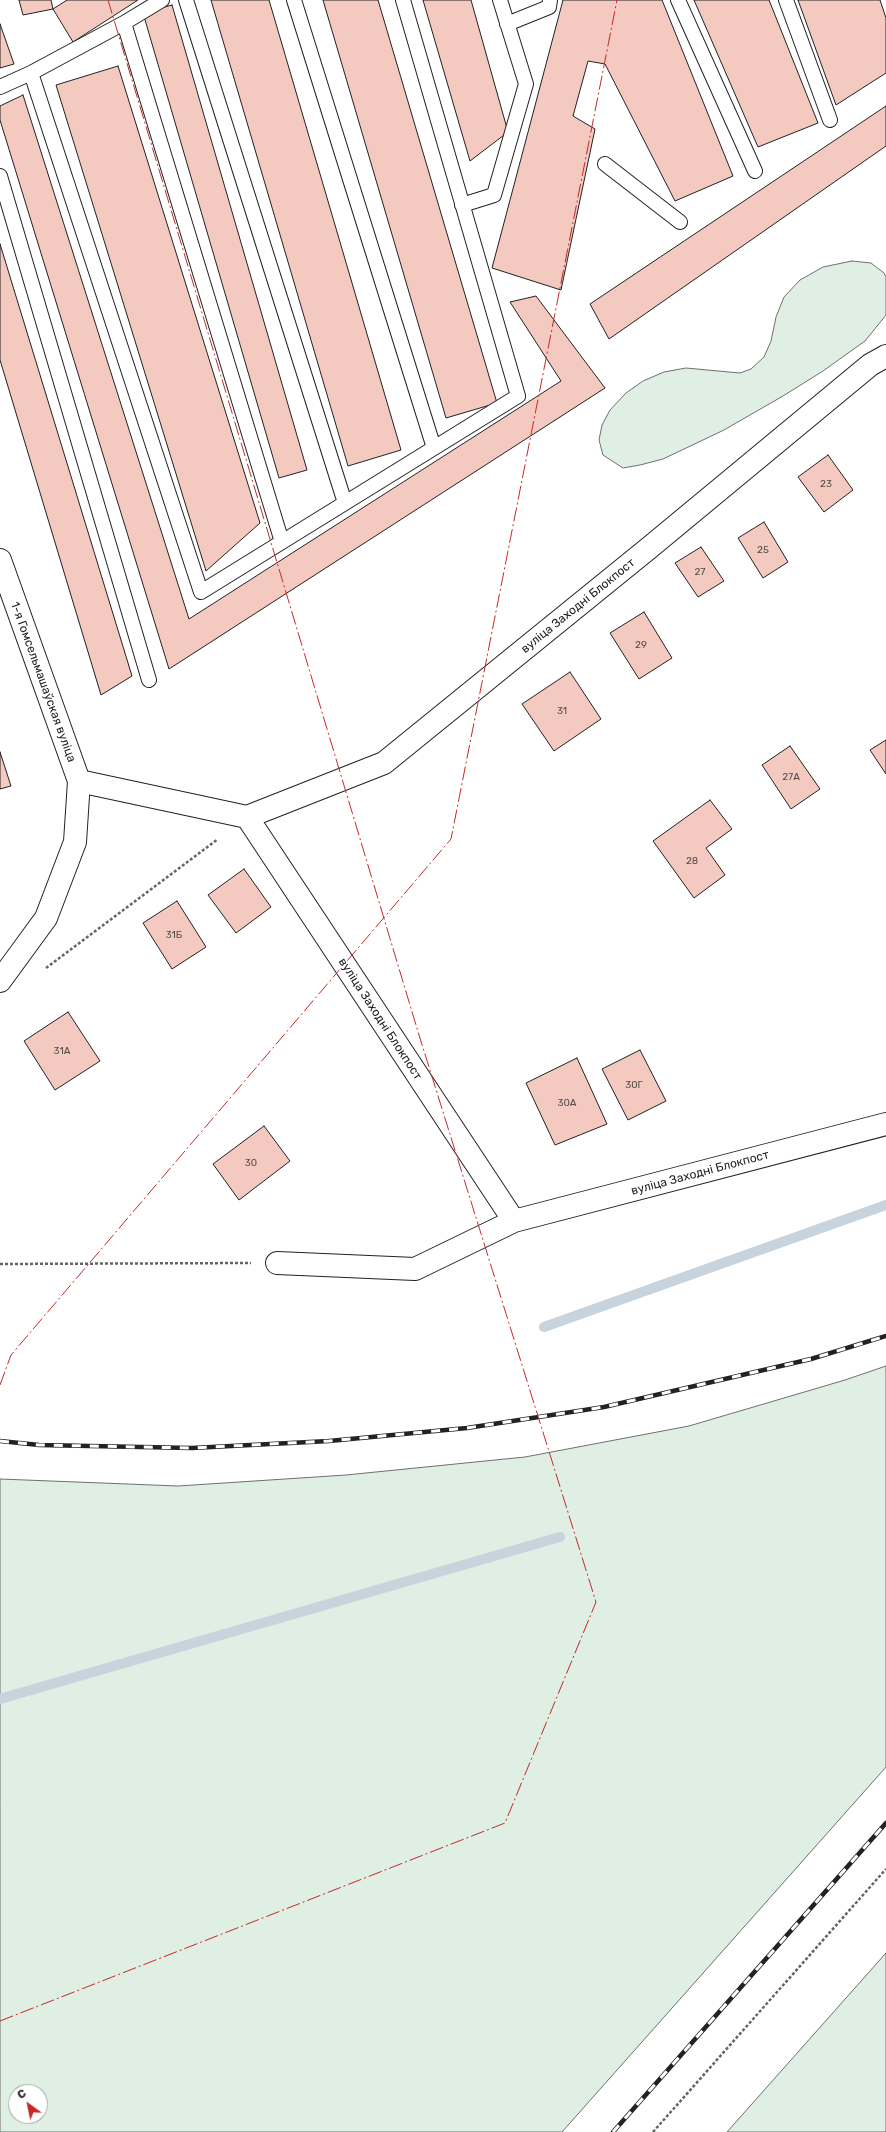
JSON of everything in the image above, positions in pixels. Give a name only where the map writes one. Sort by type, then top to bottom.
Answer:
[{"type":"street","name":"вуліца Заходні Блокпост","points":[[514,1222],[247,817],[384,763],[643,554],[870,365],[886,356]]},
{"type":"street","name":"1-я Гомсельмашаўская вуліца","points":[[0,560],[79,781]]},
{"type":"street","points":[[0,981],[46,918],[74,842],[79,781],[247,817]]},
{"type":"street","name":"вуліца Заходні Блокпост","points":[[277,1263],[415,1269],[514,1222],[886,1124]]},
{"type":"lane","points":[[0,87],[31,73],[124,23],[162,0]]},
{"type":"lane","points":[[186,0],[344,503]]},
{"type":"lane","points":[[294,0],[434,448]]},
{"type":"lane","points":[[31,73],[201,592],[518,396],[403,0]]},
{"type":"lane","points":[[462,205],[494,195],[526,84],[500,0]]},
{"type":"lane","points":[[508,24],[549,7],[550,0]]},
{"type":"lane","points":[[678,0],[755,171]]},
{"type":"lane","points":[[786,0],[830,120]]},
{"type":"lane","points":[[124,23],[282,542]]},
{"type":"lane","points":[[605,164],[680,222]]},
{"type":"lane","points":[[0,176],[149,680]]},
{"type":"path","points":[[44,969],[247,817]]},
{"type":"path","points":[[0,1264],[277,1263]]},
{"type":"path","points":[[652,2132],[886,1869]]},
{"type":"green space","points":[[852,261],[871,263],[884,273],[886,277],[886,315],[865,341],[823,371],[783,396],[724,430],[663,459],[623,468],[603,455],[599,440],[602,425],[610,410],[626,393],[643,381],[664,372],[686,368],[740,373],[751,369],[764,357],[771,341],[776,317],[784,297],[800,280],[823,267]]},
{"type":"green space","points":[[886,1366],[886,1767],[562,2132],[0,2132],[0,1479],[178,1486],[346,1475],[525,1457],[689,1426],[845,1380]]},
{"type":"green space","points":[[886,1953],[886,2132],[727,2132]]},
{"type":"building","points":[[19,0],[51,0],[53,9],[23,15]]},
{"type":"building","points":[[67,0],[138,0],[73,42],[53,9]]},
{"type":"building","points":[[211,0],[269,0],[401,450],[348,466]]},
{"type":"building","points":[[323,0],[378,0],[497,403],[446,418]]},
{"type":"building","points":[[423,0],[471,0],[508,132],[470,161]]},
{"type":"building","points":[[563,0],[662,0],[733,176],[675,201],[605,64],[588,61],[573,116],[595,129],[561,290],[492,268]]},
{"type":"building","points":[[694,0],[769,0],[818,123],[758,147]]},
{"type":"building","points":[[798,0],[880,0],[886,18],[886,73],[836,105]]},
{"type":"building","points":[[172,5],[307,470],[279,478],[143,13]]},
{"type":"building","points":[[0,24],[14,64],[0,68]]},
{"type":"building","points":[[118,66],[260,523],[206,571],[56,85]]},
{"type":"building","points":[[23,95],[189,619],[561,381],[510,302],[536,296],[605,388],[169,669],[0,120],[0,106]]},
{"type":"building","points":[[886,106],[886,146],[609,339],[590,304]]},
{"type":"building","points":[[0,244],[132,676],[101,695],[0,360]]},
{"type":"building","points":[[828,455],[853,490],[824,512],[798,477]]},
{"type":"building","points":[[764,522],[788,562],[763,578],[738,538]]},
{"type":"building","points":[[701,547],[724,581],[698,597],[675,563]]},
{"type":"building","points":[[644,612],[672,658],[639,679],[610,633]]},
{"type":"building","points":[[570,672],[601,719],[554,751],[522,704]]},
{"type":"building","points":[[886,740],[886,774],[870,750]]},
{"type":"building","points":[[790,746],[820,789],[791,809],[762,765]]},
{"type":"building","points":[[0,752],[11,786],[0,789]]},
{"type":"building","points":[[710,800],[732,829],[706,848],[725,875],[694,898],[653,841]]},
{"type":"building","points":[[244,869],[271,907],[236,933],[208,895]]},
{"type":"building","points":[[177,901],[206,947],[172,969],[143,923]]},
{"type":"building","points":[[68,1012],[100,1061],[55,1090],[24,1041]]},
{"type":"building","points":[[640,1050],[666,1101],[628,1120],[602,1069]]},
{"type":"building","points":[[577,1058],[607,1124],[555,1145],[526,1083]]},
{"type":"building","points":[[264,1126],[290,1161],[239,1200],[213,1164]]},
{"type":"waterway","points":[[544,1327],[886,1205]]},
{"type":"waterway","points":[[0,1699],[560,1537]]},
{"type":"railway","points":[[0,1441],[39,1445],[192,1448],[329,1441],[467,1428],[604,1407],[811,1359],[886,1336]]},
{"type":"railway","points":[[613,2132],[886,1823]]},
{"type":"power","points":[[0,2021],[505,1823],[596,1602],[419,1035],[108,0]]},
{"type":"power","points":[[0,1385],[11,1355],[451,839],[617,0]]}]
